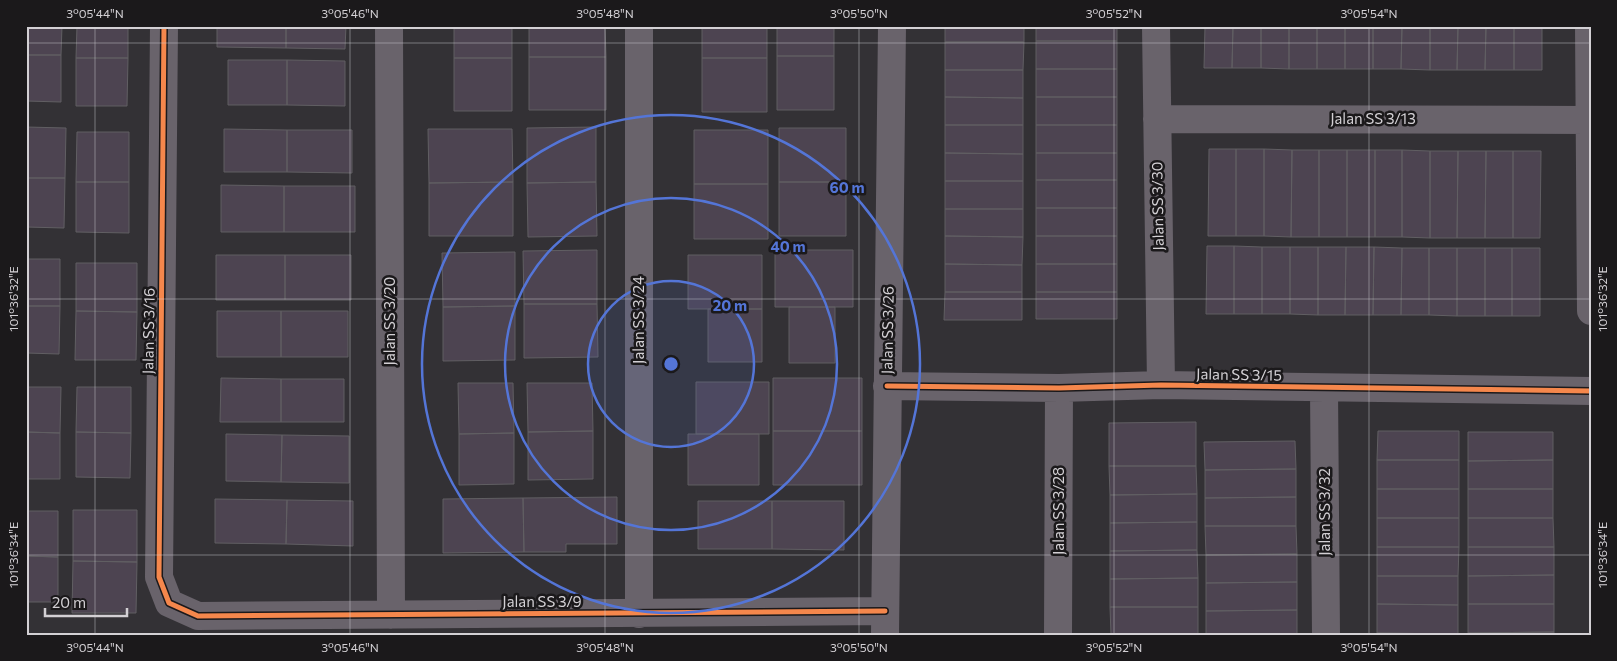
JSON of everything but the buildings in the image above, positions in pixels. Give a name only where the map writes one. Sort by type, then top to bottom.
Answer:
[{"type":"street","name":"Jalan SS 3/16","points":[[164,26],[159,576],[169,603],[198,616]]},
{"type":"street","name":"Jalan SS 3/20","points":[[389,26],[391,615]]},
{"type":"street","name":"Jalan SS 3/24","points":[[639,26],[639,614]]},
{"type":"street","name":"Jalan SS 3/26","points":[[885,623],[892,26]]},
{"type":"street","name":"Jalan SS 3/30","points":[[1156,26],[1161,385]]},
{"type":"street","points":[[1589,26],[1591,312]]},
{"type":"street","name":"Jalan SS 3/13","points":[[1157,118],[1589,120]]},
{"type":"street","name":"Jalan SS 3/15","points":[[887,386],[1059,388],[1161,385],[1324,389],[1591,391]]},
{"type":"street","name":"Jalan SS 3/28","points":[[1058,635],[1059,388]]},
{"type":"street","name":"Jalan SS 3/32","points":[[1324,389],[1326,635]]},
{"type":"street","name":"Jalan SS 3/9","points":[[198,616],[639,614],[885,623]]},
{"type":"cycle path","points":[[164,26],[159,577],[169,603],[198,616],[885,611]]},
{"type":"cycle path","points":[[887,386],[1059,388],[1161,385],[1591,391]]}]
